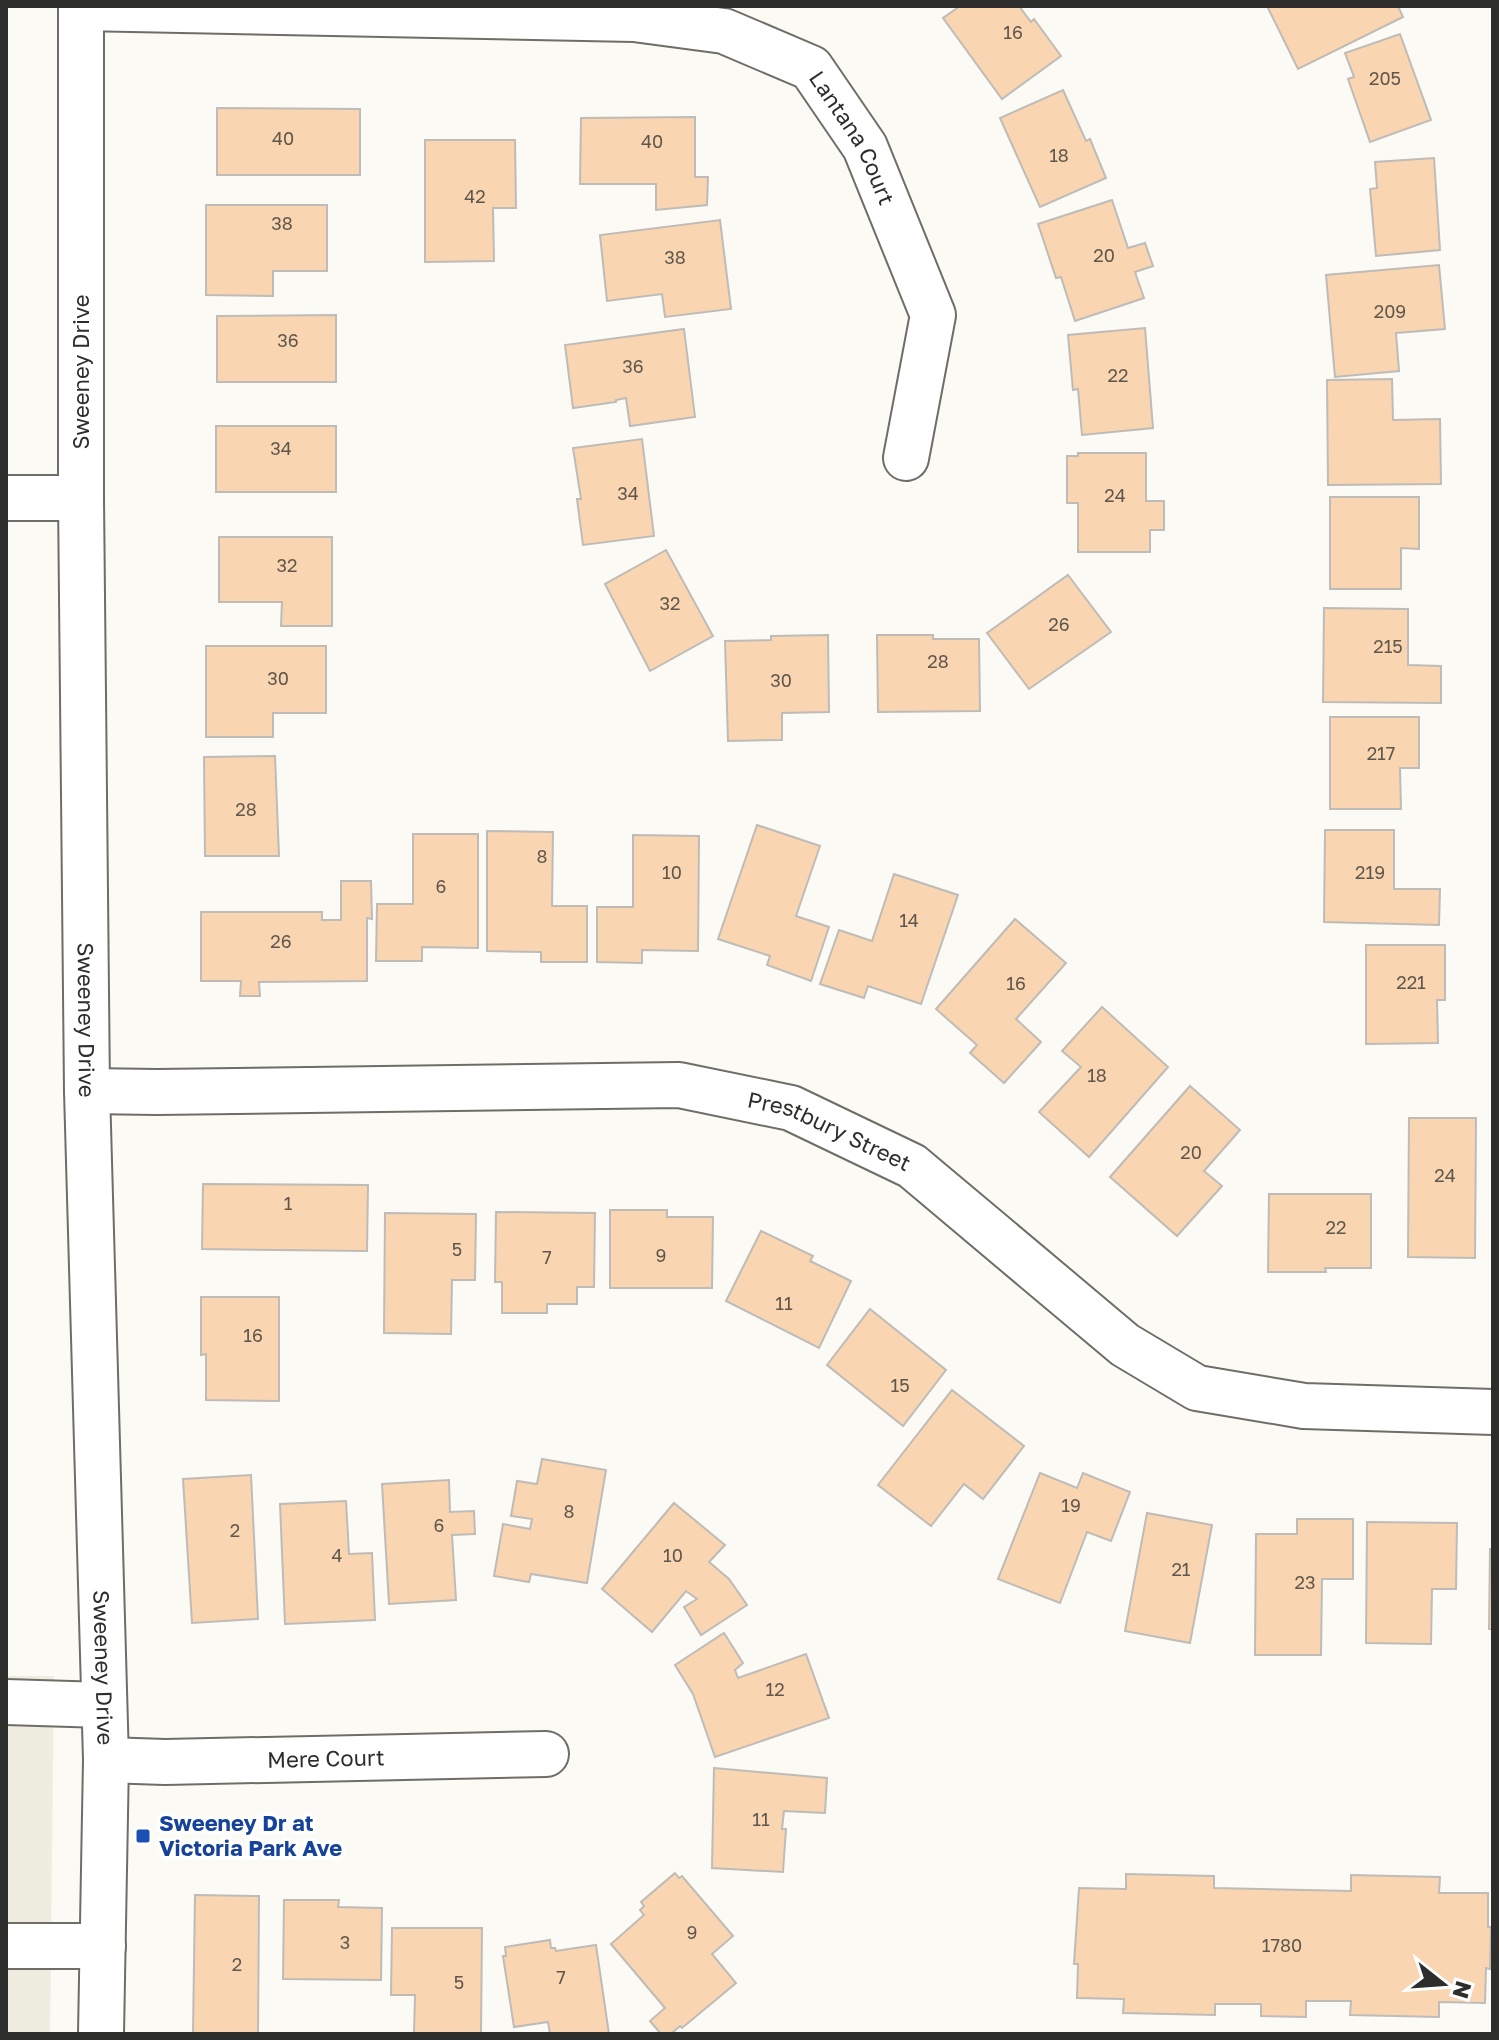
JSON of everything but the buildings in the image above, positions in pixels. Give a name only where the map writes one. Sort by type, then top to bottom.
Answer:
[{"type":"street","name":"Lantana Court","points":[[81,7],[634,19],[724,31],[811,68],[865,147],[933,315],[906,458]]},
{"type":"street","name":"Sweeney Drive","points":[[81,7],[81,498],[87,1091],[106,1760],[101,2034]]},
{"type":"street","points":[[6,498],[81,498]]},
{"type":"street","name":"Prestbury Street","points":[[87,1091],[679,1085],[791,1108],[912,1166],[1125,1345],[1197,1388],[1304,1406],[1493,1412]]},
{"type":"street","points":[[6,1702],[104,1705]]},
{"type":"street","name":"Mere Court","points":[[106,1760],[165,1762],[546,1754]]},
{"type":"street","points":[[6,1946],[103,1946]]},
{"type":"shaded area","points":[[6,1676],[54,1676],[50,2034],[6,2034]]},
{"type":"place","name":"Sweeney Dr at Victoria Park Ave","points":[[143,1836]]}]
